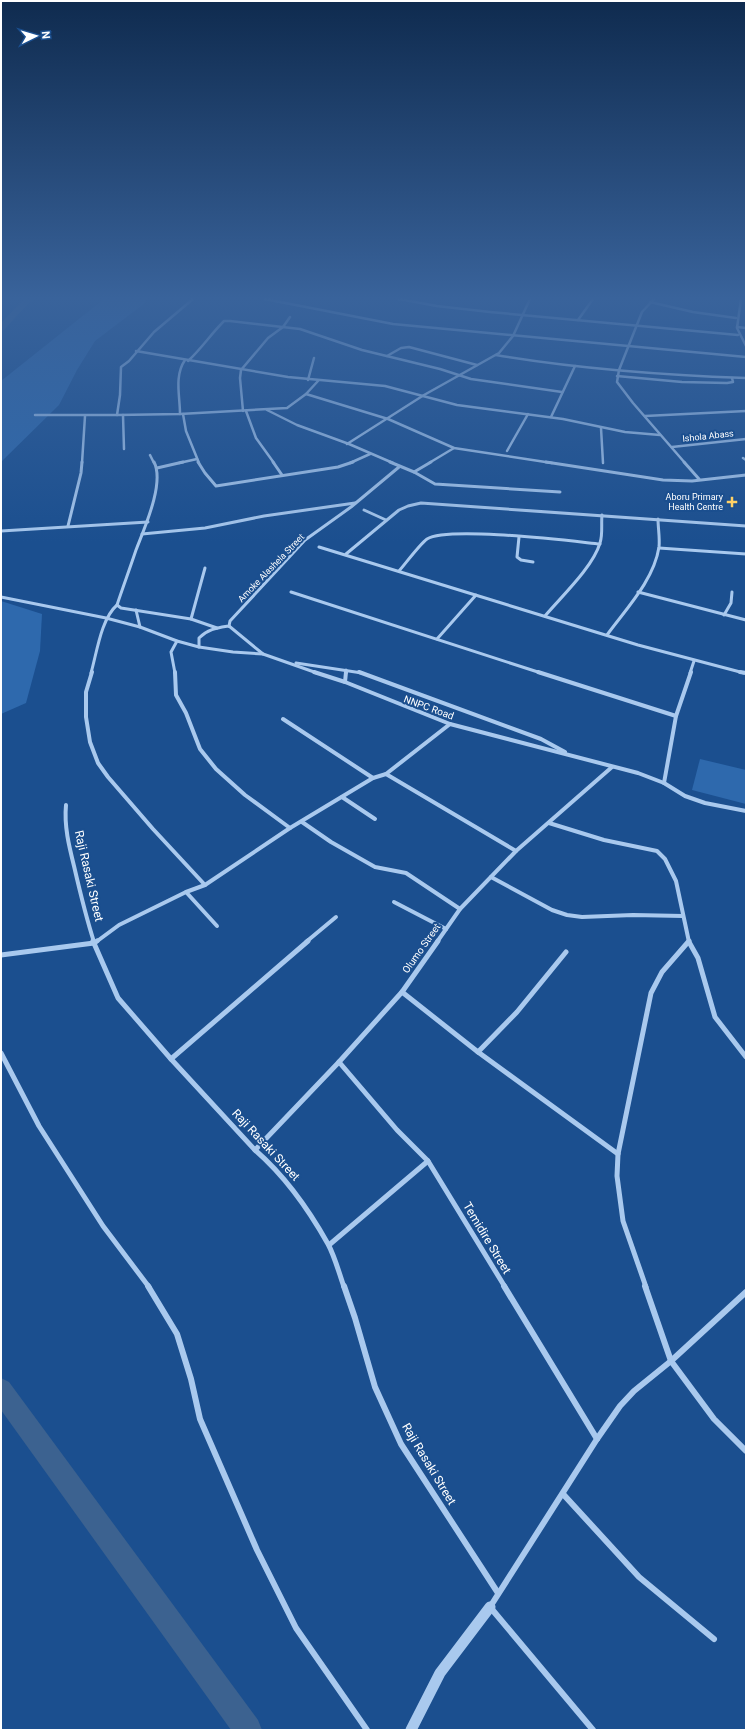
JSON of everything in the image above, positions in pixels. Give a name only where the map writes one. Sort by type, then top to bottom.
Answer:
[{"type":"street","points":[[117,415],[121,380]]},
{"type":"street","points":[[179,380],[181,396],[181,414],[184,430],[196,459],[216,486],[338,467],[370,454]]},
{"type":"street","points":[[240,380],[245,411],[252,431],[258,442],[282,475]]},
{"type":"street","points":[[308,380],[373,384],[424,395],[457,405],[570,420],[601,428],[625,432],[660,435]]},
{"type":"street","points":[[347,444],[424,395],[451,380]]},
{"type":"street","points":[[479,380],[562,392]]},
{"type":"street","points":[[551,417],[568,380]]},
{"type":"street","points":[[618,380],[619,385],[699,479]]},
{"type":"street","points":[[658,380],[731,383],[733,382],[732,380]]},
{"type":"street","points":[[34,415],[77,414],[85,416],[181,414],[287,408],[306,394],[318,381]]},
{"type":"street","points":[[306,394],[388,419],[454,448],[663,480],[692,481],[699,479],[746,475]]},
{"type":"street","points":[[266,410],[279,418],[306,430],[347,444],[414,472],[429,482],[435,484],[560,492]]},
{"type":"street","points":[[645,416],[746,411]]},
{"type":"street","points":[[507,451],[528,414]]},
{"type":"street","points":[[123,415],[124,449]]},
{"type":"street","points":[[68,526],[80,473],[85,416]]},
{"type":"street","points":[[601,428],[603,463]]},
{"type":"street","name":"Ishola Abass","points":[[672,447],[746,439]]},
{"type":"street","points":[[414,472],[454,448]]},
{"type":"street","points":[[150,455],[157,468],[157,480],[148,522],[142,534],[117,605],[111,610],[106,618],[86,692],[91,745],[96,760],[109,778],[152,830],[205,884]]},
{"type":"street","points":[[157,468],[196,459]]},
{"type":"street","name":"Amoke Alashela Street","points":[[229,626],[230,621],[260,587],[305,540],[356,503],[399,467]]},
{"type":"street","points":[[142,534],[205,528],[264,516],[356,503]]},
{"type":"street","points":[[346,554],[386,520],[408,504],[419,503],[746,526]]},
{"type":"street","points":[[364,510],[386,520]]},
{"type":"street","points":[[545,616],[578,577],[600,544],[602,515]]},
{"type":"street","points":[[606,635],[638,592],[656,560],[659,548],[658,519]]},
{"type":"street","points":[[1,531],[148,522]]},
{"type":"street","points":[[399,571],[427,539],[438,535],[454,533],[600,544]]},
{"type":"street","points":[[519,537],[517,557],[521,560],[534,562]]},
{"type":"street","points":[[319,547],[694,661],[746,673]]},
{"type":"street","points":[[659,548],[746,554]]},
{"type":"street","points":[[191,619],[205,568]]},
{"type":"street","points":[[291,592],[676,716]]},
{"type":"street","points":[[638,592],[746,620]]},
{"type":"street","points":[[724,615],[731,603],[732,592]]},
{"type":"street","points":[[437,640],[476,595]]},
{"type":"street","name":"NNPC Road","points":[[1,597],[106,618],[140,627],[177,642],[199,647],[232,652],[263,654],[345,682],[450,724],[638,773],[664,783],[685,796],[705,803],[746,811]]},
{"type":"street","points":[[117,605],[121,608],[191,619],[217,628]]},
{"type":"street","points":[[136,610],[140,627]]},
{"type":"street","points":[[199,647],[199,638],[204,633],[210,629],[229,626],[263,654]]},
{"type":"street","points":[[177,642],[171,652],[175,672],[176,695],[186,713],[200,749],[216,769],[245,796],[290,828]]},
{"type":"street","points":[[664,783],[676,716],[694,661]]},
{"type":"street","points":[[291,663],[357,671],[463,708],[541,739],[572,756]]},
{"type":"street","points":[[345,682],[346,670]]},
{"type":"street","points":[[283,718],[373,778]]},
{"type":"street","points":[[1,955],[94,943],[119,926],[205,884],[290,828],[373,778],[386,774],[450,724]]},
{"type":"street","name":"Olumo Street","points":[[256,1150],[339,1062],[402,992],[460,910],[491,876],[516,851],[612,767]]},
{"type":"street","points":[[386,774],[516,851]]},
{"type":"street","points":[[342,797],[375,819]]},
{"type":"street","name":"Raji Rasaki Street","points":[[66,805],[65,818],[72,859],[84,912],[94,943],[118,998],[171,1059],[270,1163],[296,1194],[329,1245],[355,1318],[375,1387],[401,1444],[498,1593]]},
{"type":"street","points":[[302,822],[331,842],[375,867],[406,873],[460,910]]},
{"type":"street","points":[[549,823],[604,840],[657,851],[664,856],[670,866],[680,897],[689,942],[698,958],[716,1017],[746,1057]]},
{"type":"street","points":[[491,876],[552,910],[567,915],[582,917],[633,915],[683,916]]},
{"type":"street","points":[[186,892],[217,926]]},
{"type":"street","points":[[394,902],[446,929]]},
{"type":"street","points":[[171,1059],[262,978],[336,917]]},
{"type":"street","points":[[689,942],[659,975],[654,983],[618,1154],[617,1176],[623,1221],[671,1361],[714,1419],[746,1450]]},
{"type":"street","points":[[478,1052],[517,1012],[566,952]]},
{"type":"street","points":[[402,992],[478,1052],[618,1154]]},
{"type":"street","points":[[1,1053],[39,1126],[103,1226],[151,1290],[177,1334],[191,1379],[200,1419],[257,1550],[296,1628],[367,1730]]},
{"type":"street","name":"Temidire Street","points":[[339,1062],[397,1130],[428,1161],[597,1439]]},
{"type":"street","points":[[329,1245],[428,1161]]},
{"type":"street","points":[[411,1730],[440,1672],[490,1607],[597,1439],[620,1406],[634,1391],[671,1361],[746,1292]]},
{"type":"street","points":[[563,1494],[639,1577],[714,1639]]},
{"type":"street","points":[[490,1607],[593,1730]]},
{"type":"shaded area","points":[[72,380],[59,405],[1,462],[1,381]]},
{"type":"shaded area","points":[[1,601],[42,614],[40,651],[26,703],[1,714]]},
{"type":"shaded area","points":[[700,759],[746,770],[746,804],[692,790]]},
{"type":"waterway","points":[[1,1390],[248,1730]]},
{"type":"place","name":"Aboru Primary Health Centre","points":[[732,502]]}]
